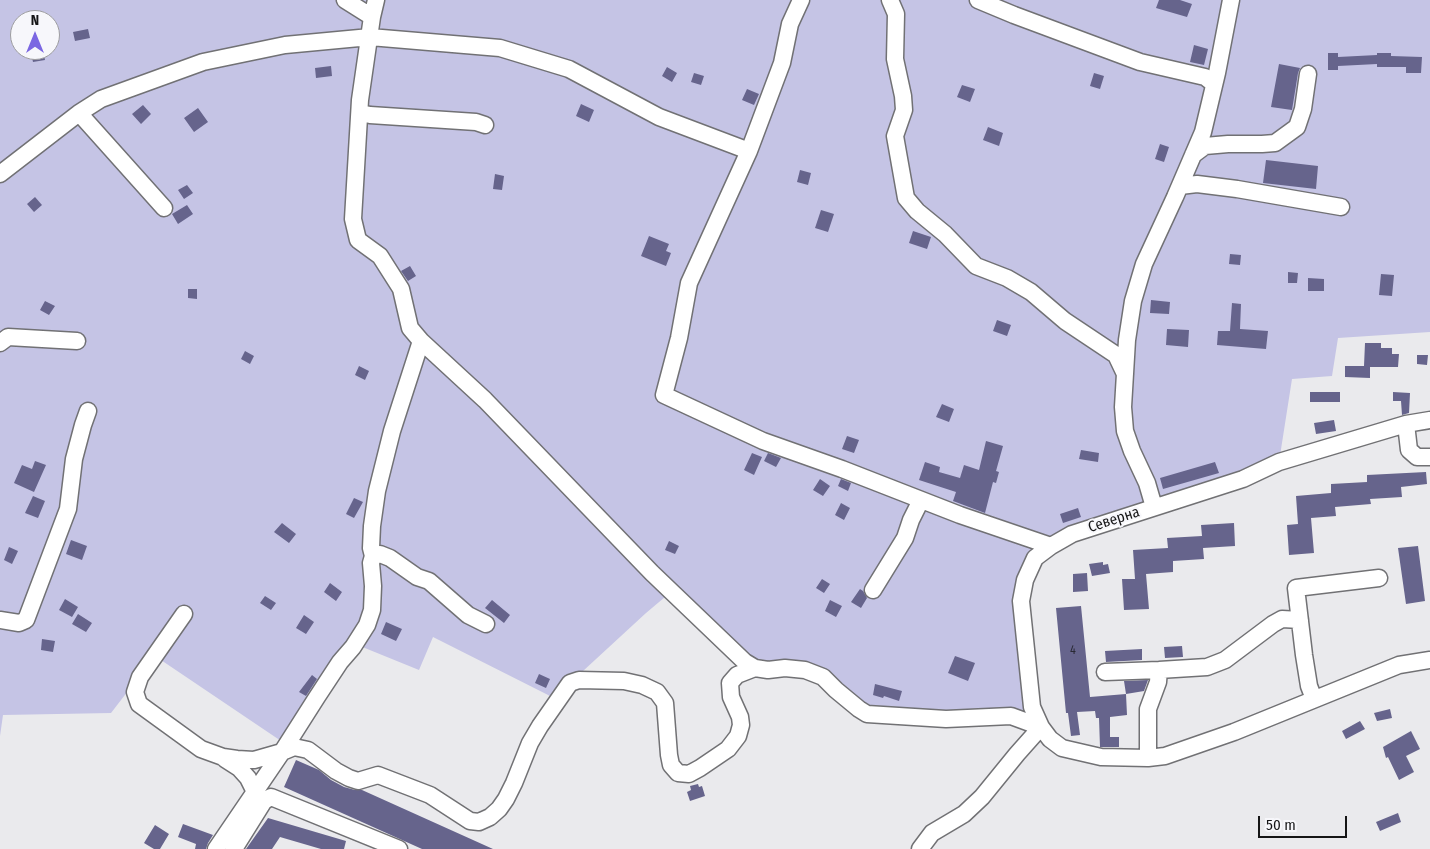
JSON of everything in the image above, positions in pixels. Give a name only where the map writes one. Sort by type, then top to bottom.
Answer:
[{"type":"street","points":[[346,0],[372,17]]},
{"type":"street","points":[[376,0],[360,100],[354,219],[358,240],[380,256],[401,289],[410,328],[421,341],[485,400],[652,573],[744,662],[755,668],[805,670],[822,677],[851,703],[867,714],[946,719],[1011,716],[1041,727],[982,797],[964,814],[932,833],[920,849]]},
{"type":"street","points":[[801,0],[790,24],[782,63],[749,151],[689,283],[679,338],[664,395],[763,441],[842,469],[960,515],[1051,546]]},
{"type":"street","points":[[890,0],[896,14],[895,59],[904,110],[895,136],[906,198],[916,211],[945,234],[976,266],[1007,278],[1032,292],[1065,322],[1116,355],[1125,374]]},
{"type":"street","points":[[978,0],[1140,62],[1205,77],[1214,84]]},
{"type":"street","points":[[1154,507],[1147,483],[1125,431],[1123,407],[1127,340],[1133,301],[1144,264],[1203,132],[1231,0]]},
{"type":"street","points":[[0,174],[79,113],[101,99],[203,62],[285,45],[370,37],[500,48],[560,66],[659,117],[749,151]]},
{"type":"street","points":[[1193,155],[1205,146],[1275,143],[1297,128],[1303,109],[1308,74]]},
{"type":"street","points":[[79,113],[164,208]]},
{"type":"street","points":[[360,113],[370,116],[476,122],[485,125]]},
{"type":"street","points":[[1180,186],[1197,184],[1237,188],[1266,195],[1341,207]]},
{"type":"street","points":[[0,342],[8,337],[77,341]]},
{"type":"street","points":[[216,849],[340,662],[353,647],[367,625],[372,610],[373,586],[371,563],[373,556],[371,548],[377,491],[392,431],[421,341]]},
{"type":"street","points":[[0,620],[19,623],[26,620],[68,509],[74,459],[88,411]]},
{"type":"street","name":"Северна","points":[[1430,420],[1406,424],[1279,462],[1243,479],[1072,534],[1035,558],[1025,580],[1021,600],[1032,707],[1041,727],[1050,739],[1062,748],[1101,756],[1148,758],[1164,756],[1234,732],[1399,665],[1430,660]]},
{"type":"street","points":[[1406,424],[1410,450],[1417,457],[1430,457]]},
{"type":"street","points":[[873,590],[905,538],[921,500]]},
{"type":"street","points":[[373,556],[380,554],[390,558],[416,577],[429,581],[468,615],[486,624]]},
{"type":"street","points":[[1314,699],[1309,686],[1296,588],[1379,578]]},
{"type":"street","points":[[184,614],[140,677],[135,692],[139,704],[201,749],[222,757],[239,768],[248,778],[255,792]]},
{"type":"street","points":[[1105,672],[1207,666],[1225,660],[1273,624],[1282,620],[1300,620]]},
{"type":"street","points":[[222,757],[254,760],[294,747],[308,750],[349,778],[358,781],[378,776],[430,795],[470,820],[479,822],[490,817],[506,799],[530,742],[570,683],[579,680],[624,681],[657,692],[665,703],[671,765],[678,773],[689,774],[728,749],[738,736],[741,725],[740,717],[731,697],[730,683],[737,675],[755,668]]},
{"type":"street","points":[[1148,758],[1148,709],[1158,682],[1159,670]]},
{"type":"street","points":[[234,849],[264,801],[271,797],[399,849]]},
{"type":"shaded area","points":[[0,0],[1430,0],[1430,332],[1338,338],[1332,376],[1292,379],[1279,462],[1048,548],[1025,580],[1041,727],[1011,716],[867,714],[823,677],[755,668],[671,592],[570,683],[558,700],[433,637],[419,670],[355,644],[287,745],[155,656],[111,713],[3,715],[0,736]]},
{"type":"building","points":[[1159,0],[1180,0],[1192,4],[1187,17],[1156,8]]},
{"type":"building","points":[[88,29],[90,38],[75,41],[73,32]]},
{"type":"building","points":[[1194,45],[1208,49],[1204,65],[1190,62]]},
{"type":"building","points":[[1328,53],[1338,53],[1338,57],[1391,53],[1391,56],[1422,57],[1421,73],[1406,73],[1406,67],[1377,67],[1377,64],[1338,66],[1338,70],[1328,70]]},
{"type":"building","points":[[1279,64],[1300,68],[1292,110],[1271,107]]},
{"type":"building","points":[[331,66],[332,76],[316,78],[315,68]]},
{"type":"building","points":[[667,67],[677,73],[672,82],[662,76]]},
{"type":"building","points":[[694,73],[704,76],[701,85],[691,82]]},
{"type":"building","points":[[1094,73],[1104,76],[1100,89],[1090,86]]},
{"type":"building","points":[[962,85],[975,89],[970,102],[957,97]]},
{"type":"building","points":[[747,89],[759,94],[754,105],[742,100]]},
{"type":"building","points":[[581,104],[594,110],[589,122],[576,116]]},
{"type":"building","points":[[143,105],[151,114],[141,124],[132,114]]},
{"type":"building","points":[[198,108],[208,122],[194,132],[184,118]]},
{"type":"building","points":[[988,127],[1003,133],[999,146],[983,140]]},
{"type":"building","points":[[1160,144],[1169,147],[1164,162],[1155,159]]},
{"type":"building","points":[[1266,160],[1318,166],[1316,189],[1263,183]]},
{"type":"building","points":[[800,170],[811,173],[808,185],[797,182]]},
{"type":"building","points":[[495,174],[504,176],[502,190],[493,189]]},
{"type":"building","points":[[187,185],[193,193],[184,199],[178,190]]},
{"type":"building","points":[[35,197],[42,205],[34,212],[27,204]]},
{"type":"building","points":[[187,205],[193,214],[178,224],[172,214]]},
{"type":"building","points":[[821,210],[834,214],[828,232],[815,228]]},
{"type":"building","points":[[913,231],[931,237],[927,249],[909,243]]},
{"type":"building","points":[[649,236],[669,244],[666,251],[671,253],[666,266],[641,256]]},
{"type":"building","points":[[1230,254],[1241,255],[1240,265],[1229,264]]},
{"type":"building","points":[[410,266],[416,276],[408,281],[401,271]]},
{"type":"building","points":[[1288,272],[1298,273],[1297,283],[1288,283]]},
{"type":"building","points":[[1381,274],[1394,275],[1392,296],[1379,295]]},
{"type":"building","points":[[1308,278],[1324,279],[1324,291],[1308,291]]},
{"type":"building","points":[[188,289],[197,289],[197,299],[188,298]]},
{"type":"building","points":[[1151,300],[1170,302],[1169,314],[1150,313]]},
{"type":"building","points":[[45,301],[55,306],[49,315],[40,310]]},
{"type":"building","points":[[1232,303],[1241,304],[1240,329],[1268,331],[1266,349],[1217,345],[1218,331],[1230,331]]},
{"type":"building","points":[[997,320],[1011,325],[1007,336],[993,331]]},
{"type":"building","points":[[1167,329],[1189,330],[1188,347],[1166,345]]},
{"type":"building","points":[[1365,343],[1381,343],[1381,348],[1392,348],[1392,354],[1399,354],[1398,367],[1370,367],[1370,378],[1345,377],[1345,366],[1364,366]]},
{"type":"building","points":[[245,351],[254,356],[250,364],[241,359]]},
{"type":"building","points":[[1417,355],[1428,355],[1427,365],[1417,364]]},
{"type":"building","points":[[359,366],[369,371],[365,380],[355,375]]},
{"type":"building","points":[[1310,392],[1340,392],[1340,402],[1310,402]]},
{"type":"building","points":[[1393,392],[1410,393],[1409,413],[1402,415],[1401,401],[1393,401]]},
{"type":"building","points":[[942,404],[954,409],[949,422],[936,417]]},
{"type":"building","points":[[1334,420],[1336,431],[1316,434],[1314,423]]},
{"type":"building","points":[[847,436],[859,440],[854,453],[842,449]]},
{"type":"building","points":[[986,441],[1003,446],[996,471],[999,472],[996,483],[993,482],[985,513],[953,501],[956,492],[919,480],[925,462],[940,467],[939,472],[960,478],[964,465],[979,470]]},
{"type":"building","points":[[1081,450],[1099,453],[1098,462],[1079,459]]},
{"type":"building","points":[[752,453],[762,457],[754,475],[744,470]]},
{"type":"building","points":[[768,453],[781,458],[776,467],[764,461]]},
{"type":"building","points":[[35,461],[46,465],[34,492],[14,483],[22,465],[32,469]]},
{"type":"building","points":[[1215,462],[1219,473],[1163,489],[1160,478]]},
{"type":"building","points":[[1426,472],[1427,484],[1401,487],[1402,497],[1370,499],[1371,504],[1335,507],[1336,516],[1311,518],[1314,553],[1289,555],[1287,525],[1298,524],[1296,496],[1331,493],[1331,484],[1367,482],[1367,475]]},
{"type":"building","points":[[820,479],[830,486],[823,496],[813,490]]},
{"type":"building","points":[[841,479],[851,483],[848,491],[838,486]]},
{"type":"building","points":[[33,496],[45,501],[38,518],[25,513]]},
{"type":"building","points":[[354,498],[363,502],[354,518],[346,514]]},
{"type":"building","points":[[841,503],[850,508],[844,520],[835,515]]},
{"type":"building","points":[[1078,508],[1081,517],[1063,523],[1060,514]]},
{"type":"building","points":[[282,523],[296,534],[289,543],[274,532]]},
{"type":"building","points":[[1234,523],[1235,546],[1203,548],[1204,559],[1173,561],[1173,572],[1146,574],[1149,609],[1124,610],[1122,579],[1135,579],[1133,550],[1168,548],[1167,538],[1202,536],[1201,525]]},
{"type":"building","points":[[71,540],[87,546],[82,560],[66,554]]},
{"type":"building","points":[[669,541],[679,546],[675,554],[665,550]]},
{"type":"building","points":[[1418,546],[1425,601],[1406,604],[1398,548]]},
{"type":"building","points":[[9,547],[18,551],[12,564],[4,560]]},
{"type":"building","points":[[1103,562],[1103,565],[1108,564],[1110,573],[1092,576],[1089,564]]},
{"type":"building","points":[[1087,573],[1088,591],[1073,592],[1073,574]]},
{"type":"building","points":[[822,579],[830,584],[824,593],[816,588]]},
{"type":"building","points":[[330,583],[342,592],[336,601],[324,592]]},
{"type":"building","points":[[860,589],[867,598],[861,608],[851,602]]},
{"type":"building","points":[[265,596],[276,603],[271,610],[260,603]]},
{"type":"building","points":[[65,599],[78,607],[72,617],[59,610]]},
{"type":"building","points":[[492,600],[510,615],[504,623],[485,608]]},
{"type":"building","points":[[830,600],[842,606],[836,617],[825,611]]},
{"type":"building","points":[[1081,606],[1090,697],[1126,694],[1127,715],[1110,717],[1110,737],[1119,737],[1119,747],[1100,747],[1099,718],[1096,718],[1095,711],[1077,712],[1080,735],[1071,736],[1068,713],[1066,713],[1056,608]]},
{"type":"building","points":[[78,614],[92,623],[86,632],[72,624]]},
{"type":"building","points":[[304,615],[314,622],[306,634],[296,628]]},
{"type":"building","points":[[386,622],[402,629],[396,641],[381,634]]},
{"type":"building","points":[[42,639],[55,641],[53,652],[41,650]]},
{"type":"building","points":[[1182,646],[1183,657],[1165,658],[1164,647]]},
{"type":"building","points":[[1142,649],[1142,660],[1106,662],[1105,651]]},
{"type":"building","points":[[955,656],[975,663],[968,681],[948,673]]},
{"type":"building","points":[[539,674],[550,679],[546,688],[535,683]]},
{"type":"building","points":[[312,675],[317,679],[306,696],[299,692]]},
{"type":"building","points":[[1148,680],[1144,691],[1126,694],[1124,681]]},
{"type":"building","points":[[875,684],[902,691],[899,701],[873,695]]},
{"type":"building","points":[[1390,709],[1392,718],[1377,721],[1374,713]]},
{"type":"building","points":[[1360,721],[1365,729],[1346,739],[1342,731]]},
{"type":"building","points":[[1411,731],[1420,749],[1406,756],[1414,772],[1399,780],[1388,757],[1386,758],[1383,747]]},
{"type":"building","points":[[296,760],[319,770],[331,780],[344,787],[362,790],[493,849],[422,849],[284,787]]},
{"type":"building","points":[[698,784],[699,787],[702,786],[705,796],[690,801],[687,792],[691,790],[690,786]]},
{"type":"building","points":[[1398,813],[1401,822],[1380,831],[1376,822]]},
{"type":"building","points":[[268,818],[346,841],[344,849],[321,849],[280,837],[272,849],[246,849]]},
{"type":"building","points":[[183,824],[213,835],[206,849],[195,849],[196,844],[178,837]]},
{"type":"building","points":[[155,825],[169,834],[160,849],[154,849],[144,843]]}]
